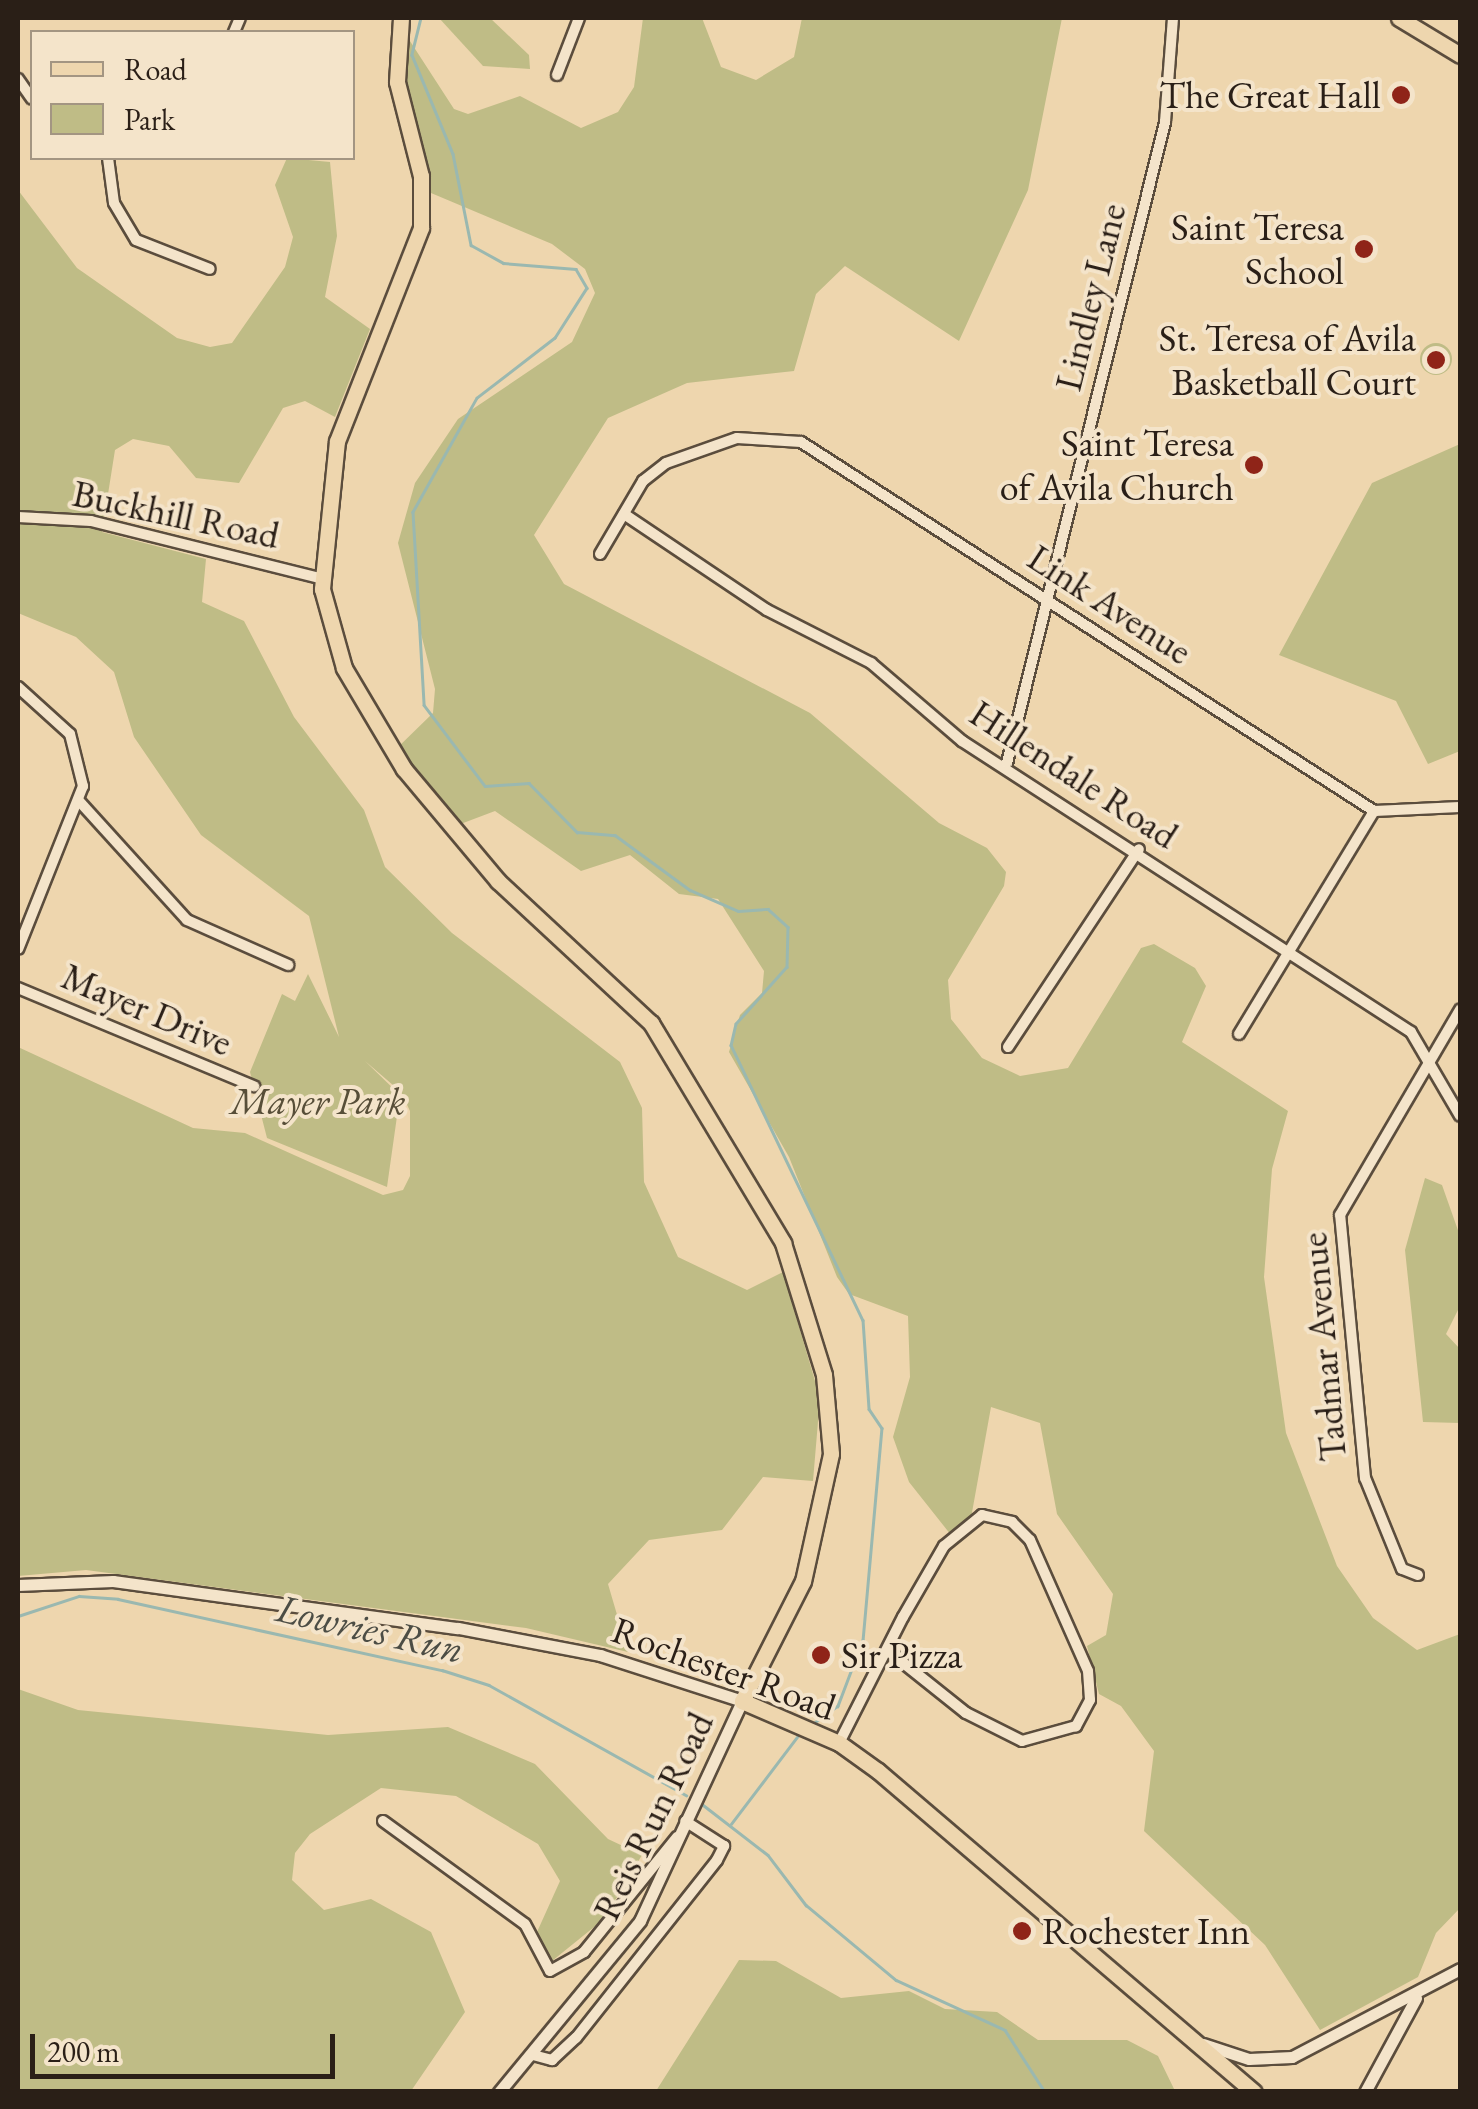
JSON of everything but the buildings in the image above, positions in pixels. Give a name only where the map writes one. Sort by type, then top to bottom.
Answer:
[{"type":"main road","points":[[401,18],[398,82],[420,176],[419,239],[340,431],[320,578],[344,668],[404,769],[498,881],[651,1023],[784,1243],[824,1375],[831,1454],[803,1581],[742,1701]]},
{"type":"main road","points":[[1399,18],[1460,55]]},
{"type":"main road","name":"Rochester Road","points":[[742,1701],[838,1743],[1190,2038]]},
{"type":"main road","points":[[1190,2038],[1254,2092]]},
{"type":"street","points":[[557,75],[579,18]]},
{"type":"street","name":"Lindley Lane","points":[[1007,764],[1051,601],[1165,122],[1173,18]]},
{"type":"street","points":[[108,160],[114,203],[136,240],[210,270]]},
{"type":"street","name":"Link Avenue","points":[[600,554],[644,482],[699,448],[768,436],[800,442],[1374,811]]},
{"type":"street","name":"Hillendale Road","points":[[624,514],[767,610],[871,662],[962,741],[1007,764],[1139,849],[1285,951],[1411,1032],[1431,1056],[1460,1116]]},
{"type":"street","name":"Buckhill Road","points":[[18,517],[92,521],[320,578]]},
{"type":"street","points":[[18,687],[70,734],[82,770],[80,802],[18,949]]},
{"type":"street","points":[[80,802],[187,920],[288,965]]},
{"type":"street","points":[[1239,1034],[1285,951],[1374,811],[1460,807]]},
{"type":"street","points":[[1008,1047],[1139,849]]},
{"type":"street","name":"Mayer Drive","points":[[18,988],[254,1086]]},
{"type":"street","name":"Tadmar Avenue","points":[[1418,1574],[1402,1568],[1365,1478],[1340,1215],[1460,1010]]},
{"type":"street","points":[[838,1743],[887,1650],[951,1535],[972,1518],[1002,1517],[1030,1540],[1088,1670],[1090,1700],[1076,1726],[1022,1741],[966,1713],[887,1650]]},
{"type":"street","name":"Rochester Road","points":[[18,1584],[112,1582],[458,1628],[600,1655],[742,1701]]},
{"type":"street","name":"Reis Run Road","points":[[499,2092],[632,1933],[742,1701]]},
{"type":"street","points":[[533,2054],[552,2060],[576,2038],[717,1860],[724,1846],[685,1820]]},
{"type":"street","points":[[383,1821],[525,1924],[550,1971],[595,1940],[677,1837]]},
{"type":"street","name":"Rochester Road","points":[[1190,2038],[1231,2056],[1292,2057],[1418,1994],[1460,1968]]},
{"type":"street","points":[[1366,2092],[1418,1994]]},
{"type":"green space","points":[[439,18],[490,18],[529,55],[530,69],[483,66]]},
{"type":"green space","points":[[643,18],[702,18],[721,67],[756,80],[794,57],[802,18],[1062,18],[1028,190],[959,341],[845,266],[816,294],[794,371],[687,383],[608,418],[534,535],[564,584],[810,713],[939,823],[987,848],[1006,872],[1004,886],[948,980],[951,1019],[982,1058],[1020,1076],[1068,1068],[1141,948],[1154,944],[1195,968],[1206,986],[1182,1042],[1288,1111],[1272,1169],[1264,1277],[1286,1433],[1337,1566],[1373,1618],[1417,1650],[1460,1634],[1460,1908],[1436,1933],[1418,1977],[1320,2030],[1265,1945],[1144,1831],[1154,1751],[1121,1706],[1099,1694],[1087,1646],[1106,1635],[1113,1594],[1057,1514],[1040,1423],[991,1407],[971,1518],[951,1535],[909,1482],[893,1437],[910,1377],[908,1316],[849,1294],[837,1277],[789,1157],[729,1052],[740,1015],[762,993],[764,971],[718,899],[679,894],[630,855],[581,871],[495,811],[450,828],[393,752],[433,713],[435,689],[398,543],[415,483],[458,419],[572,342],[595,293],[585,269],[552,244],[431,193],[407,84],[408,38],[454,109],[468,114],[520,96],[581,128],[618,112],[634,87]]},
{"type":"green space","name":"Mayer Park","points":[[286,160],[330,162],[337,236],[325,297],[370,329],[335,417],[305,401],[283,408],[239,483],[196,478],[169,446],[133,439],[115,450],[102,532],[206,559],[202,602],[244,621],[294,717],[364,810],[385,867],[452,933],[620,1062],[642,1108],[644,1182],[678,1257],[747,1290],[783,1272],[820,1398],[813,1481],[763,1477],[722,1530],[649,1540],[608,1584],[628,1652],[526,1628],[86,1570],[18,1576],[18,1047],[193,1128],[245,1133],[383,1195],[403,1190],[410,1176],[410,1111],[401,1092],[365,1061],[400,1095],[387,1187],[267,1138],[250,1072],[282,994],[295,1001],[308,974],[339,1037],[309,916],[201,835],[134,737],[114,672],[76,637],[18,613],[18,190],[77,268],[177,338],[210,347],[232,343],[285,267],[293,237],[275,185]]},
{"type":"green space","name":"St. Teresa of Avila Basketball Court","points":[[1436,343],[1447,348],[1452,359],[1447,370],[1436,375],[1425,370],[1420,359],[1425,348]]},
{"type":"green space","points":[[1460,444],[1460,751],[1428,764],[1396,701],[1279,655],[1372,483]]},
{"type":"green space","points":[[1425,1178],[1442,1185],[1460,1236],[1460,1306],[1446,1334],[1460,1349],[1460,1423],[1423,1422],[1405,1250]]},
{"type":"green space","points":[[18,1689],[78,1710],[328,1735],[448,1727],[535,1764],[608,1839],[642,1855],[604,1919],[552,1961],[537,1932],[560,1881],[538,1844],[456,1796],[381,1788],[310,1834],[295,1853],[292,1880],[324,1910],[371,1899],[431,1932],[465,2012],[411,2091],[18,2091]]},
{"type":"green space","points":[[739,1960],[776,1961],[841,1998],[909,1991],[945,2009],[997,2012],[1038,2040],[1127,2040],[1158,2056],[1175,2091],[656,2091]]},
{"type":"waterway","points":[[421,18],[412,55],[453,154],[471,245],[503,263],[576,269],[587,288],[555,338],[477,398],[413,512],[424,705],[485,786],[529,783],[577,832],[615,835],[690,890],[738,911],[768,909],[788,927],[787,967],[736,1024],[731,1045],[863,1320],[869,1409],[882,1428],[863,1640],[838,1706],[815,1723]]},
{"type":"waterway","name":"Lowries Run","points":[[18,1616],[79,1596],[118,1599],[442,1670],[489,1685],[686,1795]]},
{"type":"waterway","points":[[731,1824],[800,1733]]},
{"type":"waterway","name":"Lowries Run","points":[[702,1804],[768,1855],[806,1905],[896,1980],[1005,2030],[1045,2092]]},
{"type":"place","name":"The Great Hall","points":[[1401,95]]},
{"type":"place","name":"Saint Teresa School","points":[[1364,249]]},
{"type":"place","name":"St. Teresa of Avila Basketball Court","points":[[1436,360]]},
{"type":"place","name":"Saint Teresa of Avila Church","points":[[1254,465]]},
{"type":"place","name":"Sir Pizza","points":[[821,1655]]},
{"type":"place","name":"Rochester Inn","points":[[1022,1931]]}]
